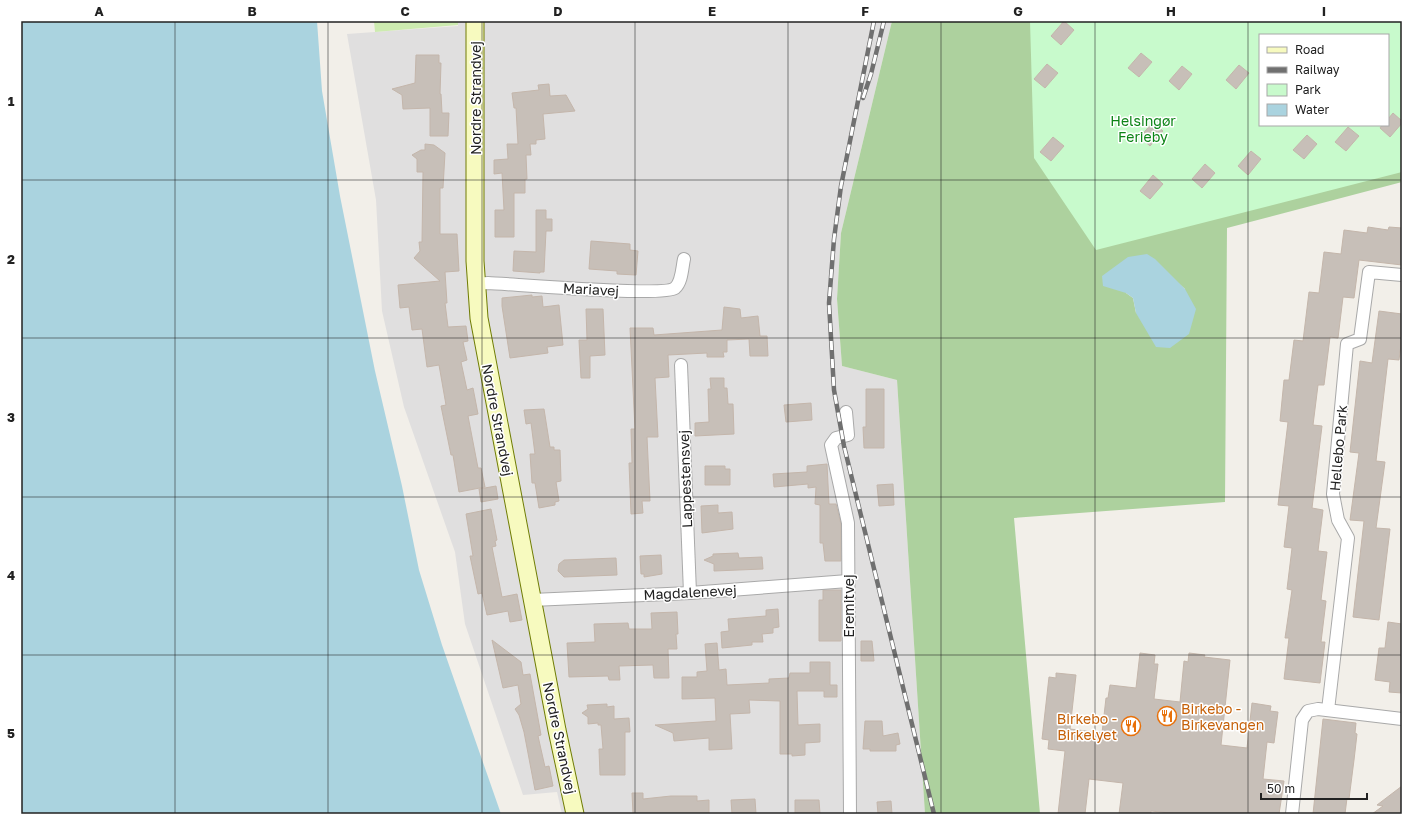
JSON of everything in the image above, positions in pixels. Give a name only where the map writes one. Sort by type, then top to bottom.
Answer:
[{"type":"main road","name":"Nordre Strandvej","points":[[475,21],[476,284],[482,334],[557,730],[575,814]]},
{"type":"street","name":"Mariavej","points":[[476,284],[488,283],[655,292],[675,288],[679,283],[684,259]]},
{"type":"street","name":"Hellebo Park","points":[[1328,710],[1348,538],[1338,520],[1333,494],[1347,344],[1360,340],[1369,272],[1402,275]]},
{"type":"street","name":"Lappestensvej","points":[[681,365],[690,593]]},
{"type":"street","name":"Eremitvej","points":[[846,412],[848,435],[836,438],[831,444],[848,523],[850,814]]},
{"type":"street","name":"Magdalenevej","points":[[532,600],[690,593],[848,581]]},
{"type":"street","points":[[1292,814],[1302,720],[1308,711],[1318,709],[1402,719]]},
{"type":"shaded area","points":[[458,21],[892,21],[841,233],[837,299],[842,366],[897,380],[925,814],[562,814],[557,792],[523,795],[465,624],[455,552],[404,407],[382,311],[376,200],[347,34],[458,26]]},
{"type":"green space","points":[[374,21],[458,21],[458,25],[375,32]]},
{"type":"green space","points":[[892,21],[1402,21],[1402,182],[1227,228],[1225,502],[1014,518],[1040,814],[925,814],[897,380],[842,366],[837,299],[841,233]],"holes":[[[1169,275],[1185,289],[1136,313],[1133,298],[1126,293]]]},
{"type":"green space","name":"Helsingør Ferieby","points":[[1030,21],[1402,21],[1402,172],[1096,250],[1034,158]]},
{"type":"water","points":[[21,21],[317,21],[322,91],[340,196],[375,371],[402,486],[419,570],[442,645],[501,814],[21,814]]},
{"type":"water","points":[[1147,254],[1155,259],[1185,289],[1196,309],[1189,334],[1170,348],[1156,347],[1136,313],[1133,298],[1126,293],[1103,286],[1102,276],[1128,257]]},
{"type":"building","points":[[1064,21],[1074,30],[1061,45],[1051,36]]},
{"type":"building","points":[[1141,53],[1152,62],[1139,77],[1128,68]]},
{"type":"building","points":[[416,55],[439,55],[439,63],[441,63],[440,94],[442,113],[449,113],[448,136],[430,136],[430,108],[403,109],[402,95],[392,89],[415,83]]},
{"type":"building","points":[[1047,64],[1058,73],[1045,88],[1034,79]]},
{"type":"building","points":[[1239,65],[1249,73],[1236,89],[1226,80]]},
{"type":"building","points":[[1182,66],[1192,74],[1179,90],[1169,81]]},
{"type":"building","points":[[549,84],[550,96],[566,95],[575,111],[543,114],[545,139],[536,140],[536,144],[530,144],[531,155],[526,155],[527,179],[525,179],[525,193],[514,193],[514,237],[495,237],[495,210],[504,210],[502,173],[494,174],[494,160],[508,159],[507,144],[518,144],[516,108],[514,108],[512,93],[539,90],[538,85]]},
{"type":"building","points":[[1393,113],[1402,121],[1390,137],[1380,128],[1381,126],[1389,126],[1389,118]]},
{"type":"building","points":[[1153,122],[1163,131],[1150,146],[1140,137]]},
{"type":"building","points":[[1348,127],[1359,136],[1346,151],[1335,142]]},
{"type":"building","points":[[1307,135],[1317,144],[1304,159],[1293,150]]},
{"type":"building","points":[[1053,137],[1064,146],[1051,161],[1040,152]]},
{"type":"building","points":[[425,144],[434,145],[445,153],[443,188],[440,188],[440,234],[457,234],[459,271],[445,272],[447,303],[445,303],[448,327],[466,326],[468,341],[463,342],[467,360],[461,362],[467,390],[473,388],[478,414],[468,416],[478,468],[481,468],[485,487],[459,492],[453,455],[451,455],[441,406],[446,405],[439,365],[427,367],[422,329],[412,330],[409,307],[400,308],[398,285],[440,281],[414,258],[420,251],[419,242],[422,242],[423,172],[417,172],[417,159],[412,155],[421,150],[425,150]]},
{"type":"building","points":[[1251,151],[1261,159],[1248,175],[1238,166]]},
{"type":"building","points":[[1205,164],[1215,173],[1202,188],[1192,179]]},
{"type":"building","points":[[1153,175],[1163,184],[1150,199],[1140,191]]},
{"type":"building","points":[[536,210],[546,210],[546,219],[552,219],[552,231],[546,231],[544,272],[513,271],[514,251],[536,252]]},
{"type":"building","points":[[1368,227],[1388,230],[1389,227],[1402,228],[1402,265],[1359,260],[1354,298],[1343,297],[1338,338],[1330,337],[1324,385],[1318,385],[1313,425],[1322,426],[1312,508],[1323,510],[1318,551],[1327,552],[1321,600],[1326,601],[1321,642],[1325,642],[1320,683],[1284,679],[1289,638],[1285,638],[1292,590],[1287,589],[1292,548],[1284,547],[1289,506],[1278,505],[1288,422],[1280,421],[1284,380],[1289,380],[1294,340],[1303,341],[1309,292],[1319,293],[1324,252],[1341,254],[1344,230],[1367,233]]},
{"type":"building","points":[[591,241],[630,244],[630,250],[638,251],[636,275],[617,274],[617,271],[589,269]]},
{"type":"building","points":[[532,295],[532,297],[542,296],[543,307],[559,305],[563,345],[547,347],[548,353],[510,358],[502,298]]},
{"type":"building","points":[[724,307],[740,309],[741,318],[758,316],[760,336],[767,336],[768,356],[750,356],[749,339],[727,340],[727,352],[723,352],[724,357],[707,357],[707,353],[668,355],[669,377],[655,378],[658,437],[647,437],[650,501],[642,501],[643,513],[631,514],[629,463],[632,463],[631,429],[635,429],[630,328],[653,328],[654,335],[722,330]]},
{"type":"building","points":[[586,309],[603,309],[605,355],[590,356],[590,378],[581,378],[579,340],[587,340]]},
{"type":"building","points":[[1379,311],[1402,314],[1402,337],[1399,360],[1388,359],[1376,461],[1385,462],[1376,528],[1390,529],[1379,620],[1353,617],[1364,521],[1350,520],[1359,453],[1350,452],[1360,361],[1372,363]]},
{"type":"building","points":[[710,378],[724,378],[724,388],[727,388],[728,404],[733,404],[734,434],[695,436],[695,423],[709,422],[708,389],[711,389]]},
{"type":"building","points":[[866,389],[884,389],[884,448],[864,448],[863,427],[866,427]]},
{"type":"building","points":[[811,403],[812,420],[786,422],[784,405]]},
{"type":"building","points":[[544,409],[550,447],[554,447],[554,450],[560,450],[561,481],[556,482],[559,501],[555,502],[555,505],[539,508],[535,483],[532,483],[530,454],[535,454],[531,423],[526,424],[524,410]]},
{"type":"building","points":[[827,464],[829,504],[836,504],[841,524],[841,561],[825,561],[823,543],[820,543],[820,505],[815,504],[816,487],[808,488],[808,484],[774,487],[773,474],[807,472],[807,466]]},
{"type":"building","points":[[705,466],[725,466],[725,469],[730,469],[730,485],[705,485]]},
{"type":"building","points":[[893,484],[894,505],[879,506],[877,485]]},
{"type":"building","points":[[496,486],[498,499],[481,502],[479,489]]},
{"type":"building","points":[[718,505],[718,513],[732,512],[733,529],[702,533],[701,506]]},
{"type":"building","points":[[491,509],[497,540],[495,541],[496,546],[492,547],[502,597],[517,594],[522,620],[510,622],[508,611],[487,615],[482,593],[478,594],[470,556],[473,556],[466,514]]},
{"type":"building","points":[[738,553],[739,558],[762,557],[763,569],[714,571],[714,564],[704,560],[713,556],[713,554]]},
{"type":"building","points":[[661,555],[662,574],[644,577],[644,574],[641,574],[640,556]]},
{"type":"building","points":[[616,558],[617,575],[564,577],[558,571],[559,564],[564,560]]},
{"type":"building","points":[[823,590],[841,590],[841,641],[819,641],[819,600],[823,600]]},
{"type":"building","points":[[778,609],[779,627],[773,628],[773,633],[762,634],[763,642],[752,642],[752,645],[722,648],[721,632],[729,631],[728,619],[766,616],[766,610]]},
{"type":"building","points":[[677,612],[677,649],[668,649],[669,678],[654,678],[653,665],[619,666],[620,680],[609,680],[608,676],[569,677],[567,643],[595,642],[594,624],[628,623],[629,629],[652,629],[651,613]]},
{"type":"building","points":[[1388,622],[1402,624],[1402,693],[1389,692],[1390,682],[1375,680],[1379,648],[1385,648]]},
{"type":"building","points":[[492,640],[521,662],[523,675],[530,674],[541,735],[538,736],[545,767],[549,766],[553,786],[535,790],[524,732],[519,715],[515,709],[521,704],[518,685],[503,688]]},
{"type":"building","points":[[861,641],[872,641],[874,661],[861,661]]},
{"type":"building","points":[[717,643],[719,670],[726,669],[727,685],[769,683],[769,679],[789,678],[790,673],[810,673],[810,662],[830,662],[830,685],[837,685],[837,697],[824,697],[824,691],[797,691],[798,725],[820,724],[820,742],[805,743],[805,755],[792,756],[792,754],[780,754],[780,701],[749,700],[750,713],[730,714],[732,749],[709,750],[709,738],[674,741],[673,733],[655,725],[716,721],[715,698],[682,699],[682,677],[697,677],[697,672],[707,671],[705,644]]},
{"type":"building","points":[[1140,653],[1155,655],[1154,664],[1158,664],[1154,699],[1180,702],[1184,661],[1188,662],[1189,653],[1205,655],[1204,657],[1230,660],[1221,745],[1247,748],[1252,703],[1271,706],[1270,711],[1278,712],[1274,743],[1267,742],[1263,779],[1284,781],[1279,814],[1179,814],[1151,811],[1151,814],[1119,814],[1123,783],[1089,779],[1085,814],[1058,814],[1065,751],[1048,749],[1049,740],[1042,739],[1049,677],[1056,678],[1056,673],[1076,675],[1070,729],[1102,733],[1106,698],[1108,698],[1110,685],[1136,688]]},
{"type":"building","points":[[607,704],[607,707],[614,706],[614,719],[629,718],[630,732],[625,732],[625,775],[600,775],[599,749],[603,749],[601,725],[598,725],[598,723],[588,724],[588,717],[582,713],[588,709],[587,705]]},
{"type":"building","points":[[1323,719],[1356,723],[1355,733],[1357,734],[1354,760],[1349,799],[1347,798],[1345,814],[1313,814]]},
{"type":"building","points":[[865,721],[882,721],[883,736],[898,733],[900,744],[896,745],[896,751],[870,751],[870,749],[863,749]]},
{"type":"building","points":[[1402,786],[1402,814],[1372,814],[1383,806],[1377,805]]},
{"type":"building","points":[[632,793],[643,793],[643,799],[671,796],[697,796],[697,801],[709,800],[709,814],[633,814]]},
{"type":"building","points":[[755,799],[756,814],[732,814],[731,800]]},
{"type":"building","points":[[795,800],[819,800],[820,814],[795,814]]},
{"type":"building","points":[[891,801],[892,814],[878,814],[877,802]]},
{"type":"railway","points":[[874,21],[841,186],[834,239],[829,303],[834,390],[844,446],[934,814]]},
{"type":"railway","points":[[863,98],[871,74],[884,21]]},
{"type":"place","name":"Birkebo - Birkevangen","points":[[1167,716]]},
{"type":"place","name":"Birkebo - Birkelyet","points":[[1131,726]]}]
